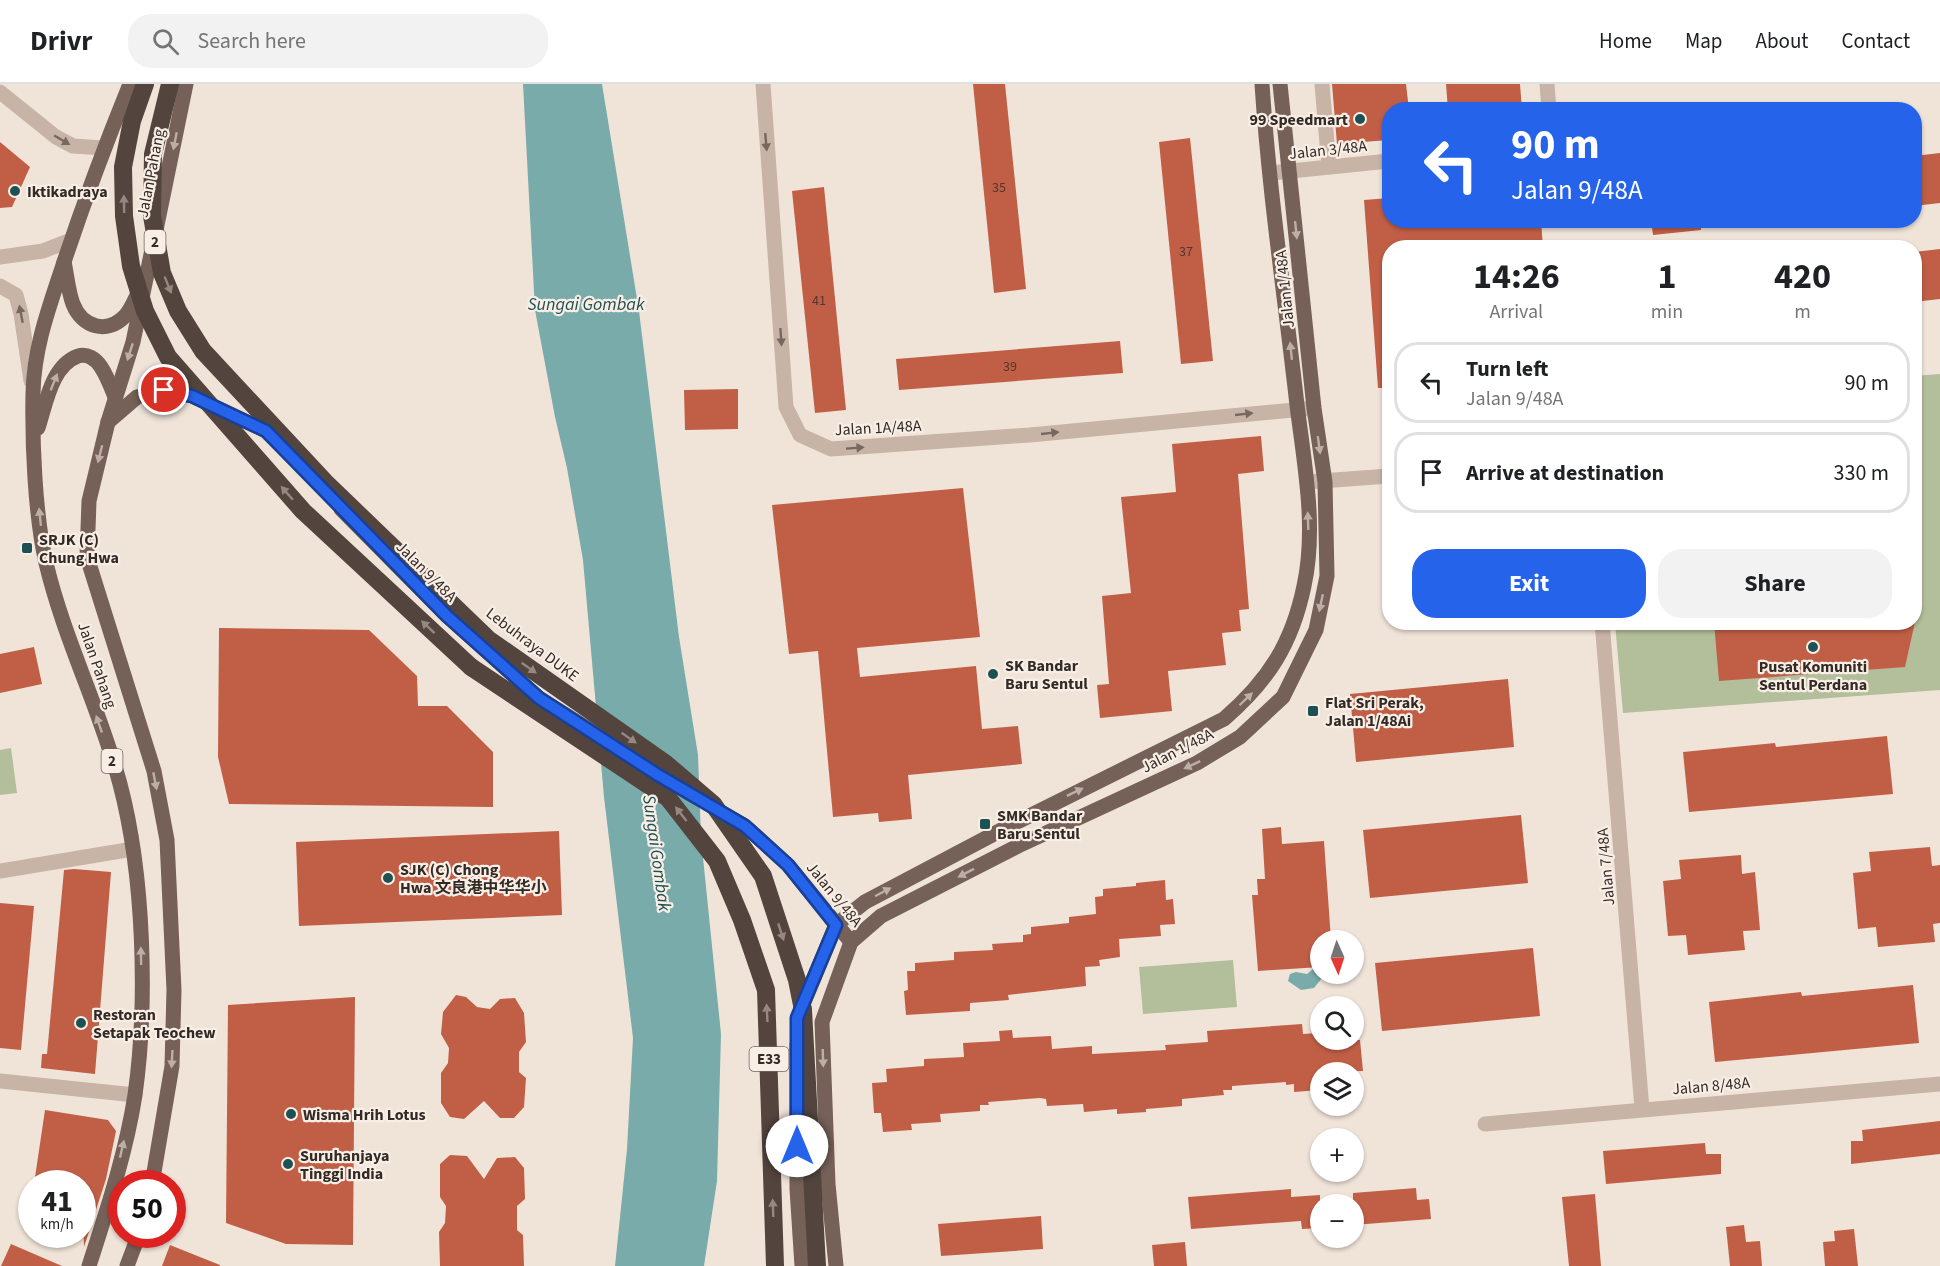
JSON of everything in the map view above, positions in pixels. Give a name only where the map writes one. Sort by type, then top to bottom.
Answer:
[{"type":"highway","name":"E33","points":[[145,84],[132,121],[123,167],[124,216],[134,277],[145,311],[168,357],[303,511],[471,667],[668,798],[717,861],[742,920],[766,990],[775,1266]]},
{"type":"highway","name":"Lebuhraya DUKE","points":[[170,84],[153,154],[152,216],[162,273],[178,311],[203,351],[325,482],[488,639],[665,763],[713,804],[763,876],[797,980],[803,1010],[817,1266]]},
{"type":"main road","name":"Jalan Pahang","points":[[89,1266],[112,1196],[135,1095],[141,1028],[140,908],[133,849],[120,784],[76,660],[46,565],[37,493],[33,392],[43,325],[104,148],[130,84]]},
{"type":"main road","name":"Jalan Pahang","points":[[154,1170],[172,1065],[174,990],[166,840],[153,771],[87,557],[89,501],[108,422],[133,342],[186,84]]},
{"type":"main road","name":"Jalan 1/48A","points":[[802,1266],[796,1189],[797,1018],[836,925],[865,902],[1025,817],[1224,719],[1248,698],[1268,675],[1290,632],[1305,586],[1309,551],[1307,482],[1262,84]]},
{"type":"main road","name":"Jalan 1/48A","points":[[836,1266],[828,1184],[822,1022],[851,942],[881,916],[1018,846],[1197,763],[1240,737],[1283,697],[1316,630],[1327,576],[1325,482],[1314,408],[1280,84]]},
{"type":"main road","points":[[64,262],[73,303],[79,315],[94,326],[106,328],[126,315],[147,277]]},
{"type":"main road","points":[[35,437],[58,370],[69,359],[82,355],[92,358],[101,366],[115,397]]},
{"type":"main road","name":"Jalan 9/48A","points":[[108,422],[137,398],[164,390],[192,396],[266,431],[447,616],[539,698],[658,775],[745,826],[788,865],[851,942]]},
{"type":"main road","points":[[127,1266],[134,1248]]},
{"type":"street","name":"Jalan 1A/48A","points":[[763,84],[786,407],[800,435],[831,449],[1030,435],[1314,408]]},
{"type":"street","points":[[1322,84],[1329,167]]},
{"type":"street","points":[[1547,84],[1548,102]]},
{"type":"street","points":[[0,92],[56,137],[73,146],[104,148]]},
{"type":"street","name":"Jalan 3/48A","points":[[1271,173],[1382,162]]},
{"type":"street","points":[[0,257],[44,251],[71,240]]},
{"type":"street","points":[[0,286],[16,295],[33,392]]},
{"type":"street","points":[[1307,482],[1382,477]]},
{"type":"street","name":"Jalan 7/48A","points":[[1603,630],[1642,1109]]},
{"type":"street","points":[[0,871],[133,849]]},
{"type":"street","points":[[0,1081],[135,1095]]},
{"type":"street","name":"Jalan 8/48A","points":[[1485,1124],[1940,1084]]},
{"type":"green space","points":[[1940,374],[1940,690],[1623,713],[1616,630],[1922,630],[1922,375]]},
{"type":"green space","points":[[11,748],[17,793],[0,795],[0,750]]},
{"type":"green space","points":[[1233,960],[1237,1007],[1143,1014],[1139,967]]},
{"type":"water","name":"Sungai Gombak","points":[[523,84],[602,84],[639,311],[679,637],[698,755],[701,838],[721,1034],[717,1181],[704,1266],[615,1266],[627,1149],[633,1038],[604,797],[583,560],[535,310]]},
{"type":"water","points":[[1296,972],[1307,974],[1310,972],[1310,984],[1317,984],[1314,988],[1301,990],[1288,981],[1290,974]]},
{"type":"building","points":[[973,84],[1005,84],[1026,289],[994,293]]},
{"type":"building","points":[[1332,84],[1406,84],[1408,102],[1382,102],[1382,141],[1337,144]]},
{"type":"building","points":[[1446,84],[1520,84],[1521,102],[1447,102]]},
{"type":"building","points":[[1190,138],[1213,361],[1181,364],[1159,142]]},
{"type":"building","points":[[0,142],[30,167],[12,207],[0,208]]},
{"type":"building","points":[[1940,153],[1940,203],[1922,205],[1922,155]]},
{"type":"building","points":[[824,187],[846,410],[815,413],[792,191]]},
{"type":"building","points":[[1382,199],[1382,228],[1542,228],[1542,240],[1382,240],[1382,388],[1378,388],[1364,200]]},
{"type":"building","points":[[1652,228],[1701,228],[1701,230],[1653,235]]},
{"type":"building","points":[[1940,249],[1940,299],[1922,301],[1922,251]]},
{"type":"building","points":[[1120,341],[1123,373],[899,390],[896,359]]},
{"type":"building","points":[[738,389],[738,429],[685,430],[684,390]]},
{"type":"building","points":[[1261,436],[1264,471],[1238,474],[1249,609],[1239,610],[1241,631],[1222,633],[1226,665],[1168,671],[1172,711],[1100,718],[1097,685],[1109,684],[1102,596],[1131,593],[1121,497],[1176,492],[1172,444]]},
{"type":"building","points":[[963,488],[980,637],[857,648],[860,677],[976,666],[982,729],[1018,726],[1022,764],[908,775],[912,819],[879,822],[878,813],[833,817],[818,651],[789,654],[772,505]]},
{"type":"building","points":[[219,628],[369,630],[417,676],[418,706],[447,706],[493,752],[493,807],[229,804],[218,757]]},
{"type":"building","name":"Pusat Komuniti Sentul Perdana","points":[[1715,630],[1913,630],[1905,667],[1719,681]]},
{"type":"building","points":[[34,647],[42,684],[0,693],[0,654]]},
{"type":"building","points":[[1508,679],[1514,747],[1356,762],[1350,694]]},
{"type":"building","points":[[1887,736],[1893,794],[1689,812],[1683,752],[1775,743],[1776,747]]},
{"type":"building","points":[[1521,815],[1528,883],[1370,898],[1363,830]]},
{"type":"building","points":[[1281,827],[1282,844],[1324,841],[1330,930],[1310,930],[1310,968],[1258,971],[1252,895],[1258,895],[1257,879],[1265,879],[1262,829]]},
{"type":"building","points":[[559,831],[562,915],[299,926],[296,842]]},
{"type":"building","points":[[1930,847],[1932,866],[1940,865],[1940,923],[1933,924],[1935,942],[1878,947],[1876,927],[1858,929],[1853,873],[1871,871],[1869,852]]},
{"type":"building","points":[[1741,855],[1742,874],[1755,872],[1760,930],[1743,931],[1745,950],[1688,955],[1686,935],[1668,936],[1663,881],[1681,879],[1679,860]]},
{"type":"building","points":[[64,870],[111,872],[95,1074],[41,1068],[42,1054],[47,1054]]},
{"type":"building","points":[[1165,880],[1166,900],[1173,899],[1175,924],[1160,925],[1161,936],[1119,939],[1120,957],[1099,960],[1100,966],[1085,967],[1086,986],[1008,995],[1009,1000],[970,1003],[970,1011],[906,1015],[904,991],[908,990],[907,971],[915,971],[915,963],[954,960],[954,952],[993,950],[992,944],[1023,942],[1023,935],[1031,934],[1031,927],[1069,923],[1069,917],[1096,914],[1095,897],[1103,896],[1103,889]]},
{"type":"building","points":[[0,903],[34,906],[21,1050],[0,1048]]},
{"type":"building","points":[[1533,948],[1540,1016],[1382,1031],[1375,963]]},
{"type":"building","points":[[1913,985],[1919,1043],[1715,1062],[1709,1002],[1801,992],[1802,996]]},
{"type":"building","points":[[456,995],[466,997],[477,1007],[490,1009],[500,999],[515,998],[524,1013],[526,1042],[519,1052],[519,1072],[526,1078],[524,1107],[514,1118],[500,1118],[484,1101],[464,1119],[450,1117],[441,1103],[441,1073],[448,1063],[449,1048],[441,1034],[443,1012]]},
{"type":"building","name":"Wisma Hrih Lotus","points":[[355,997],[353,1245],[286,1244],[226,1223],[228,1005]]},
{"type":"building","points":[[1302,1024],[1303,1034],[1310,1034],[1310,1050],[1361,1050],[1362,1062],[1310,1062],[1310,1091],[1294,1092],[1294,1084],[1286,1085],[1286,1082],[1232,1086],[1232,1090],[1223,1090],[1224,1095],[1182,1099],[1182,1106],[1146,1109],[1146,1112],[1117,1114],[1117,1109],[1084,1112],[1083,1104],[1047,1106],[1046,1099],[1040,1098],[988,1102],[989,1105],[980,1105],[980,1111],[940,1114],[941,1122],[911,1124],[912,1130],[883,1132],[881,1113],[874,1113],[872,1083],[887,1082],[886,1069],[924,1066],[924,1059],[964,1057],[963,1043],[1000,1041],[999,1031],[1012,1030],[1013,1038],[1051,1036],[1052,1049],[1092,1046],[1092,1054],[1166,1050],[1165,1045],[1208,1042],[1207,1031]]},
{"type":"building","points":[[45,1110],[108,1120],[116,1131],[106,1179],[96,1210],[96,1170],[36,1170]]},
{"type":"building","points":[[1940,1121],[1940,1154],[1851,1164],[1851,1141],[1863,1141],[1862,1130]]},
{"type":"building","points":[[1705,1143],[1706,1154],[1721,1154],[1721,1174],[1606,1184],[1603,1151]]},
{"type":"building","points":[[450,1155],[467,1156],[484,1179],[497,1158],[515,1157],[524,1168],[525,1199],[517,1206],[517,1230],[523,1235],[524,1266],[440,1266],[439,1232],[445,1223],[446,1206],[440,1197],[440,1164]]},
{"type":"building","points":[[1416,1188],[1417,1200],[1429,1199],[1431,1219],[1364,1224],[1364,1194],[1353,1193]]},
{"type":"building","points":[[1291,1189],[1291,1197],[1310,1196],[1310,1229],[1302,1229],[1301,1221],[1191,1229],[1188,1197]]},
{"type":"building","points":[[1595,1194],[1601,1266],[1569,1266],[1562,1197]]},
{"type":"building","points":[[1041,1216],[1043,1249],[941,1256],[938,1224]]},
{"type":"building","points":[[1744,1225],[1746,1242],[1760,1241],[1762,1266],[1730,1266],[1726,1227]]},
{"type":"building","points":[[1854,1229],[1858,1266],[1825,1266],[1823,1242],[1835,1241],[1834,1231]]},
{"type":"building","points":[[1185,1242],[1187,1266],[1154,1266],[1152,1245]]},
{"type":"building","points":[[11,1244],[62,1266],[1,1266]]},
{"type":"building","points":[[169,1248],[178,1248],[220,1265],[220,1266],[162,1266]]},
{"type":"place","name":"99 Speedmart","points":[[1360,119]]},
{"type":"place","name":"Iktikadraya","points":[[15,191]]},
{"type":"place","name":"SRJK (C) Chung Hwa","points":[[27,548]]},
{"type":"place","name":"Pusat Komuniti Sentul Perdana","points":[[1813,647]]},
{"type":"place","name":"SK Bandar Baru Sentul","points":[[993,674]]},
{"type":"place","name":"Flat Sri Perak, Jalan 1/48Ai","points":[[1313,711]]},
{"type":"place","name":"SMK Bandar Baru Sentul","points":[[985,824]]},
{"type":"place","name":"SJK (C) Chong Hwa 文良港中华华小","points":[[388,878]]},
{"type":"place","name":"Restoran Setapak Teochew","points":[[81,1023]]},
{"type":"place","name":"Wisma Hrih Lotus","points":[[291,1114]]},
{"type":"place","name":"Suruhanjaya Tinggi India","points":[[288,1164]]},
{"type":"route","points":[[164,390],[192,396],[266,431],[447,616],[539,698],[658,775],[745,826],[788,865],[836,925],[797,1018],[797,1146]]}]
